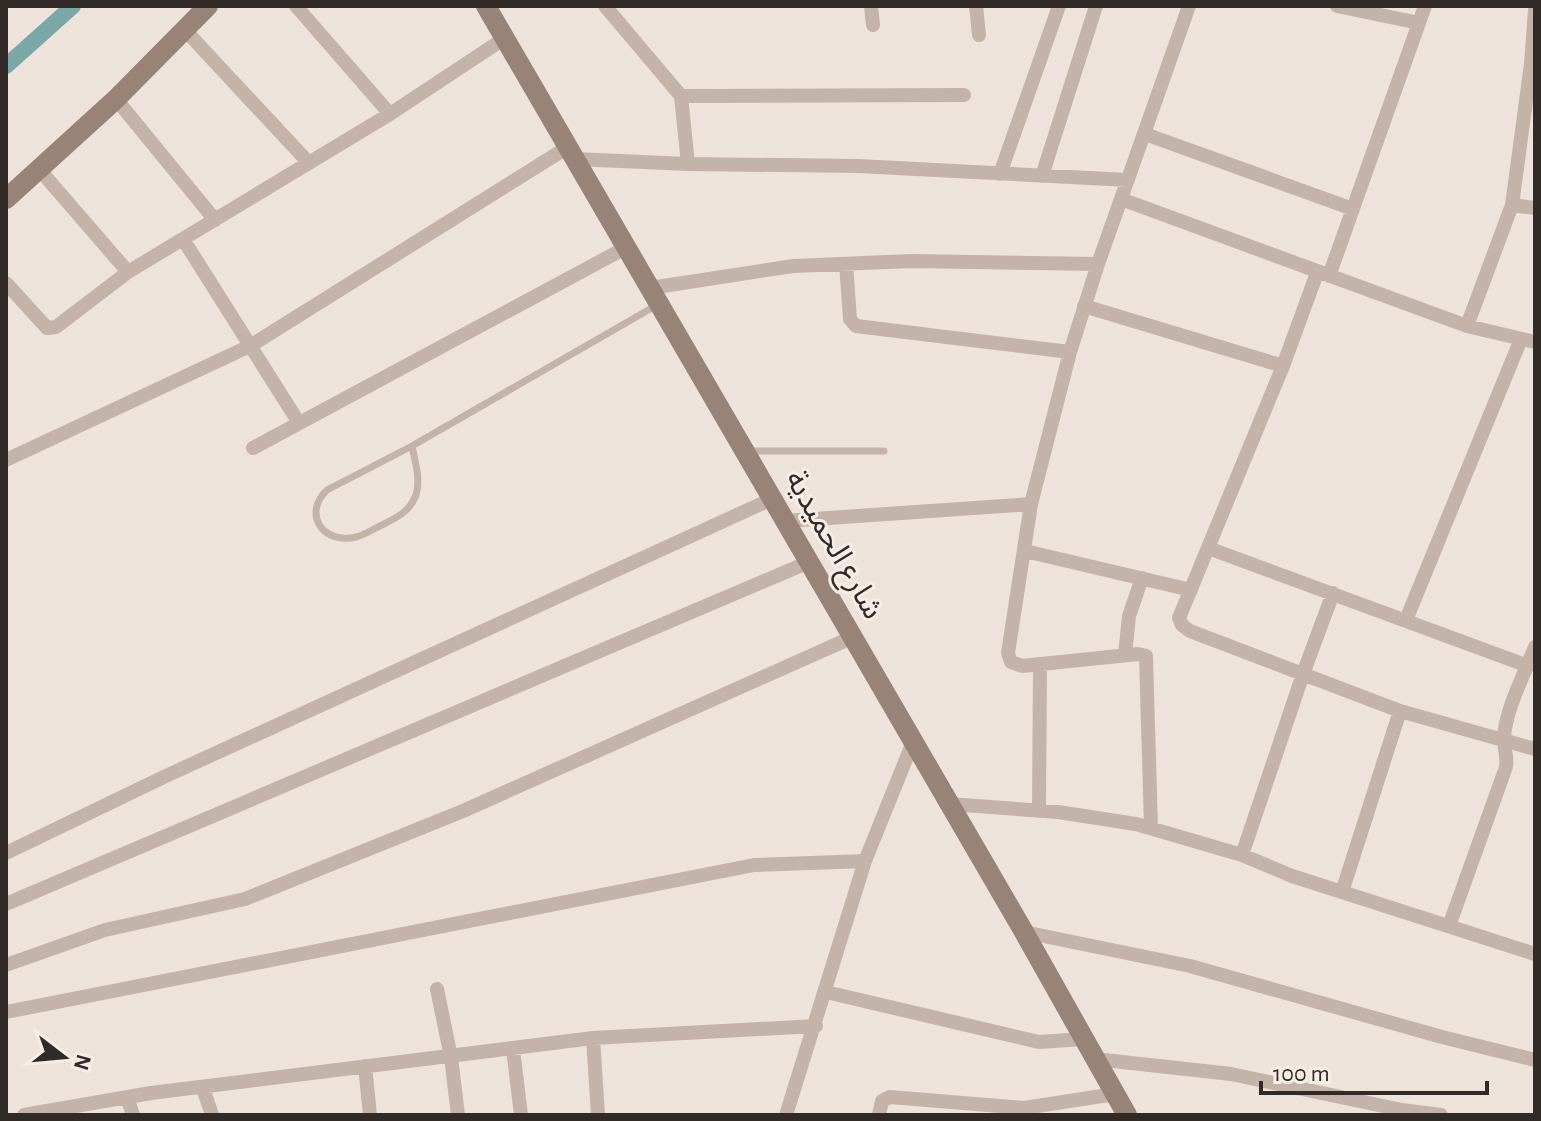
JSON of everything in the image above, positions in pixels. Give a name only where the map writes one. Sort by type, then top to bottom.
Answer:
[{"type":"street","points":[[6,199],[116,99],[208,6]]},
{"type":"street","points":[[296,6],[390,114]]},
{"type":"street","name":"شارع الحميدية","points":[[486,6],[1024,932],[1127,1115]]},
{"type":"street","points":[[605,6],[681,96],[688,164]]},
{"type":"street","points":[[871,6],[873,25]]},
{"type":"street","points":[[976,6],[979,35]]},
{"type":"street","points":[[1000,174],[1059,6]]},
{"type":"street","points":[[1042,176],[1096,6]]},
{"type":"street","points":[[1151,828],[1146,656],[1125,655],[1022,666],[1011,662],[1008,653],[1031,504],[1070,352],[1189,6]]},
{"type":"street","points":[[1337,6],[1419,23]]},
{"type":"street","points":[[1425,6],[1353,209],[1283,366],[1179,618],[1190,631],[1400,711],[1535,749]]},
{"type":"street","points":[[1467,326],[1512,205],[1533,64],[1535,10]]},
{"type":"street","points":[[185,30],[309,163]]},
{"type":"street","points":[[6,283],[47,328],[56,327],[128,272],[390,114],[505,38]]},
{"type":"street","points":[[681,96],[964,95]]},
{"type":"street","points":[[116,99],[215,220]]},
{"type":"street","points":[[1145,134],[1353,209]]},
{"type":"street","points":[[6,460],[250,346],[572,153],[688,164],[858,166],[1128,180]]},
{"type":"street","points":[[39,169],[128,272]]},
{"type":"street","points":[[1121,199],[1467,326],[1528,341],[1406,620]]},
{"type":"street","points":[[1512,205],[1535,208]]},
{"type":"street","points":[[183,239],[299,423]]},
{"type":"street","points":[[253,448],[627,247]]},
{"type":"street","points":[[655,296],[793,266],[911,261],[1098,264]]},
{"type":"street","points":[[846,264],[850,319],[856,326],[1070,352]]},
{"type":"street","points":[[1084,306],[1283,366]]},
{"type":"street","points":[[6,853],[168,775],[772,499]]},
{"type":"street","points":[[785,521],[1031,504]]},
{"type":"street","points":[[1208,548],[1528,666]]},
{"type":"street","points":[[1025,551],[1191,590]]},
{"type":"street","points":[[6,904],[809,562]]},
{"type":"street","points":[[1125,655],[1129,616],[1142,578]]},
{"type":"street","points":[[1242,855],[1333,593]]},
{"type":"street","points":[[6,965],[105,930],[245,899],[463,811],[853,637]]},
{"type":"street","points":[[1449,926],[1506,767],[1508,756],[1503,741],[1507,720],[1535,647]]},
{"type":"street","points":[[1039,811],[1040,664]]},
{"type":"street","points":[[1342,892],[1400,711]]},
{"type":"street","points":[[786,1115],[865,861],[913,742]]},
{"type":"street","points":[[949,804],[1058,812],[1151,828],[1242,855],[1342,892],[1535,954]]},
{"type":"street","points":[[6,1012],[754,865],[865,861]]},
{"type":"street","points":[[1024,932],[1190,966],[1535,1060]]},
{"type":"street","points":[[437,989],[451,1057],[458,1115]]},
{"type":"street","points":[[826,992],[1039,1042],[1084,1039]]},
{"type":"street","points":[[24,1115],[127,1097],[593,1038],[816,1026]]},
{"type":"street","points":[[593,1038],[598,1115]]},
{"type":"street","points":[[513,1049],[521,1115]]},
{"type":"street","points":[[1095,1059],[1231,1074],[1402,1110],[1441,1115]]},
{"type":"street","points":[[365,1066],[370,1115]]},
{"type":"street","points":[[203,1088],[212,1115]]},
{"type":"street","points":[[879,1115],[882,1101],[890,1097],[1014,1108],[1115,1094]]},
{"type":"street","points":[[127,1097],[133,1115]]},
{"type":"lane","points":[[412,446],[418,479],[416,496],[409,509],[357,537],[337,536],[322,529],[316,521],[315,510],[317,500],[327,490],[412,446],[655,296]]},
{"type":"lane","points":[[745,451],[884,451]]},
{"type":"waterway","points":[[6,66],[73,6]]}]
